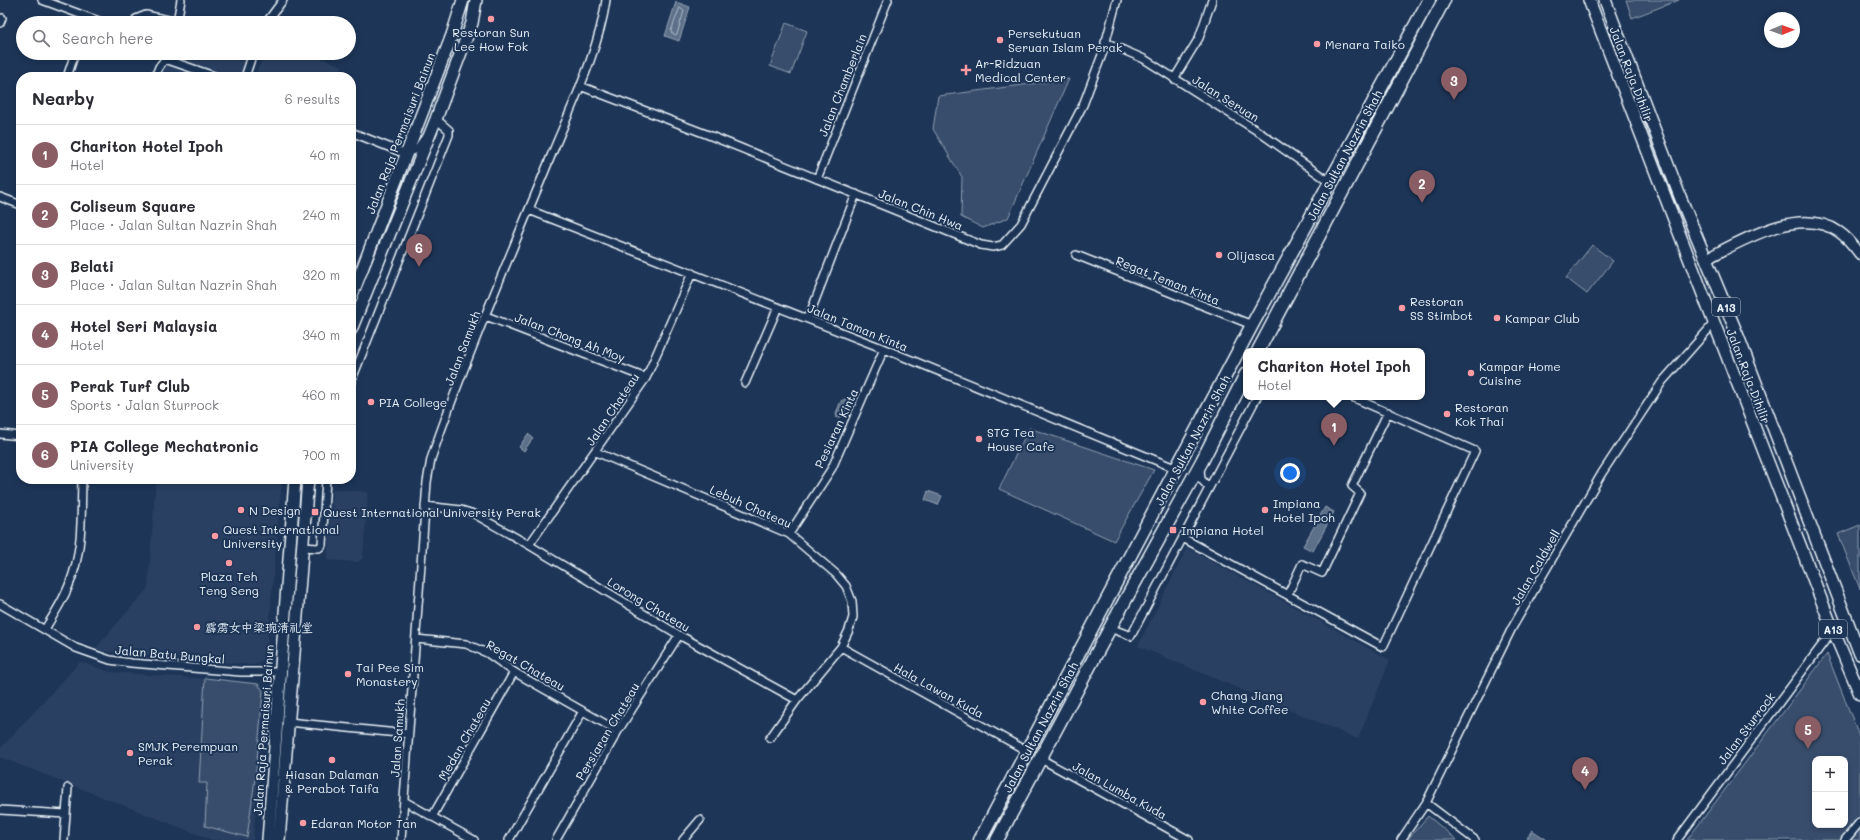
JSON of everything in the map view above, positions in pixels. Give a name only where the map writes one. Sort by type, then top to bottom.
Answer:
[{"type":"highway","name":"Jalan Sultan Nazrin Shah","points":[[980,840],[1252,325],[1429,0]]},
{"type":"highway","name":"Jalan Sultan Nazrin Shah","points":[[1260,348],[1444,0]]},
{"type":"highway","points":[[1220,386],[1228,381],[1243,380]]},
{"type":"highway","name":"Jalan Sultan Nazrin Shah","points":[[997,840],[1110,628],[1202,461],[1227,410],[1243,383]]},
{"type":"highway","points":[[1177,469],[1182,472],[1190,470],[1215,422],[1227,410]]},
{"type":"main road","name":"Jalan Raja Permaisuri Bainun","points":[[356,285],[452,35],[463,0]]},
{"type":"main road","points":[[356,318],[435,121],[472,23],[476,0]]},
{"type":"main road","name":"Jalan Raja Dihilir","points":[[1589,0],[1715,322],[1833,630],[1860,694]]},
{"type":"main road","name":"Jalan Raja Dihilir","points":[[1605,0],[1706,259],[1738,336],[1860,654]]},
{"type":"main road","name":"Jalan Raja Permaisuri Bainun","points":[[268,840],[295,484]]},
{"type":"main road","name":"Jalan Raja Permaisuri Bainun","points":[[279,840],[308,484]]},
{"type":"main road","points":[[280,672],[289,666],[293,639],[296,634]]},
{"type":"street","points":[[42,0],[85,16]]},
{"type":"street","points":[[179,16],[181,0]]},
{"type":"street","points":[[271,16],[283,0]]},
{"type":"street","name":"Jalan Samukh","points":[[401,840],[425,506],[431,459],[486,316],[580,86],[603,24],[606,0]]},
{"type":"street","name":"Jalan Chamberlain","points":[[817,178],[888,0]]},
{"type":"street","name":"Jalan Chin Hwa","points":[[580,86],[817,178],[981,245],[993,248],[1002,244],[1022,224],[1083,105],[1105,42],[1116,0]]},
{"type":"street","points":[[1174,79],[1199,38],[1212,0]]},
{"type":"street","name":"Jalan Seruan","points":[[1105,42],[1144,58],[1174,79],[1259,132],[1330,182]]},
{"type":"street","points":[[68,72],[72,60]]},
{"type":"street","points":[[156,72],[161,60]]},
{"type":"street","points":[[173,60],[204,72]]},
{"type":"street","points":[[247,72],[251,60]]},
{"type":"street","points":[[356,134],[406,154],[417,149],[435,121],[449,130],[449,136],[356,369]]},
{"type":"street","points":[[808,319],[856,194]]},
{"type":"street","points":[[0,197],[16,203]]},
{"type":"street","name":"Jalan Taman Kinta","points":[[529,210],[884,348],[1177,469]]},
{"type":"street","points":[[1706,259],[1752,236],[1785,224],[1800,222],[1812,223],[1838,231],[1850,240],[1860,254]]},
{"type":"street","name":"Regat Teman Kinta","points":[[1076,255],[1252,325]]},
{"type":"street","name":"Jalan Chateau","points":[[530,545],[646,378],[692,273]]},
{"type":"street","points":[[745,383],[778,307]]},
{"type":"street","name":"Jalan Chong Ah Moy","points":[[486,316],[646,378]]},
{"type":"street","name":"Jalan Caldwell","points":[[1401,840],[1426,802],[1512,628],[1602,473],[1662,382],[1715,322]]},
{"type":"street","name":"Pesiaran Kinta","points":[[789,534],[832,468],[884,348]]},
{"type":"street","points":[[1110,628],[1131,636],[1255,400]]},
{"type":"street","points":[[1183,538],[1384,647],[1475,450],[1359,400]]},
{"type":"street","points":[[1288,594],[1302,564],[1322,573],[1360,493],[1352,486],[1388,412]]},
{"type":"street","points":[[0,434],[16,436]]},
{"type":"street","name":"Lebuh Chateau","points":[[596,452],[789,534],[836,574],[846,586],[852,600],[852,616],[849,630],[841,647]]},
{"type":"street","points":[[1202,461],[1200,475],[1201,479],[1209,488]]},
{"type":"street","points":[[45,629],[66,594],[74,574],[78,552],[82,484]]},
{"type":"street","points":[[302,547],[319,548],[322,545],[326,484]]},
{"type":"street","name":"Lorong Chateau","points":[[425,506],[461,510],[474,514],[530,545],[679,635],[797,700]]},
{"type":"street","name":"Jalan Batu Bungkal","points":[[0,604],[76,648],[110,660],[234,671],[280,672]]},
{"type":"street","name":"Jalan Sturrock","points":[[1677,840],[1833,630]]},
{"type":"street","name":"Persiaran Chateau","points":[[556,840],[618,731],[679,635]]},
{"type":"street","name":"Regat Chateau","points":[[416,639],[466,644],[487,653],[514,672],[618,731]]},
{"type":"street","points":[[770,738],[797,700],[841,647]]},
{"type":"street","name":"Hala Lawan Kuda","points":[[841,647],[1027,751]]},
{"type":"street","name":"Medan Chateau","points":[[432,817],[514,672]]},
{"type":"street","points":[[509,840],[583,711]]},
{"type":"street","points":[[288,722],[408,734]]},
{"type":"street","name":"Jalan Lumba Kuda","points":[[1041,759],[1189,840]]},
{"type":"street","points":[[64,840],[68,788]]},
{"type":"street","points":[[404,801],[474,840]]},
{"type":"street","points":[[1426,802],[1475,840]]},
{"type":"street","points":[[0,810],[66,814]]},
{"type":"street","points":[[683,840],[700,820]]},
{"type":"street","points":[[1845,840],[1860,822]]},
{"type":"shaded area","points":[[1626,0],[1679,0],[1632,18]]},
{"type":"shaded area","points":[[786,23],[807,31],[791,74],[770,66]]},
{"type":"shaded area","points":[[165,60],[249,60],[245,72],[161,72]]},
{"type":"shaded area","points":[[261,60],[327,60],[342,66],[339,72],[257,72]]},
{"type":"shaded area","points":[[1069,79],[1008,218],[983,228],[961,217],[962,177],[933,129],[938,96]]},
{"type":"shaded area","points":[[1592,245],[1613,261],[1587,294],[1566,278]]},
{"type":"shaded area","points":[[1029,428],[1154,470],[1114,541],[999,489]]},
{"type":"shaded area","points":[[156,484],[282,484],[266,658],[254,665],[94,650],[148,588]]},
{"type":"shaded area","name":"Quest International University","points":[[333,489],[368,492],[363,558],[358,562],[327,560]]},
{"type":"shaded area","points":[[1860,525],[1860,589],[1838,534]]},
{"type":"shaded area","points":[[1187,548],[1390,660],[1358,739],[1138,646]]},
{"type":"shaded area","points":[[1827,654],[1860,738],[1860,840],[1687,840]]},
{"type":"shaded area","name":"SMJK Perempuan Perak","points":[[80,662],[110,672],[260,683],[265,690],[253,840],[212,840],[0,757],[0,749]]},
{"type":"shaded area","points":[[205,678],[258,684],[263,691],[256,771],[247,837],[205,826],[207,783],[199,783]]},
{"type":"shaded area","points":[[1428,816],[1457,840],[1407,840]]},
{"type":"water","points":[[676,2],[690,7],[679,41],[665,36]]},
{"type":"water","points":[[845,399],[848,400],[849,405],[843,416],[837,418],[836,413],[841,401]]},
{"type":"water","points":[[528,434],[533,438],[524,451],[519,447]]},
{"type":"water","points":[[928,491],[942,496],[938,505],[925,500]]},
{"type":"water","points":[[1325,507],[1334,512],[1313,551],[1303,546]]},
{"type":"water","points":[[1532,830],[1547,840],[1530,840],[1527,838]]},
{"type":"place","name":"Restoran Sun Lee How Fok","points":[[491,19]]},
{"type":"place","name":"Persekutuan Seruan Islam Perak","points":[[1000,40]]},
{"type":"place","name":"Menara Taiko","points":[[1317,44]]},
{"type":"place","name":"Ar-Ridzuan Medical Center","points":[[966,70]]},
{"type":"place","name":"Belati","points":[[1454,100]]},
{"type":"place","name":"Coliseum Square","points":[[1422,203]]},
{"type":"place","name":"Olijasca","points":[[1219,255]]},
{"type":"place","name":"PIA College Mechatronic","points":[[419,267]]},
{"type":"place","name":"Restoran SS Stimbot","points":[[1402,308]]},
{"type":"place","name":"Kampar Club","points":[[1497,318]]},
{"type":"place","name":"Kampar Home Cuisine","points":[[1471,373]]},
{"type":"place","name":"PIA College","points":[[371,402]]},
{"type":"place","name":"Restoran Kok Thai","points":[[1447,414]]},
{"type":"place","name":"STG Tea House Cafe","points":[[979,439]]},
{"type":"place","name":"Chariton Hotel Ipoh","points":[[1334,446]]},
{"type":"place","name":"N Design","points":[[241,510]]},
{"type":"place","name":"Impiana Hotel Ipoh","points":[[1265,510]]},
{"type":"place","name":"Quest International University Perak","points":[[315,512]]},
{"type":"place","name":"Impiana Hotel","points":[[1173,530]]},
{"type":"place","name":"Quest International University","points":[[215,536]]},
{"type":"place","name":"Plaza Teh Teng Seng","points":[[229,563]]},
{"type":"place","name":"霹雳女中梁琬清礼堂","points":[[197,627]]},
{"type":"place","name":"Tai Pee Sim Monastery","points":[[348,674]]},
{"type":"place","name":"Chang Jiang White Coffee","points":[[1203,702]]},
{"type":"place","name":"Perak Turf Club","points":[[1808,749]]},
{"type":"place","name":"SMJK Perempuan Perak","points":[[130,753]]},
{"type":"place","name":"Hiasan Dalaman & Perabot Taifa","points":[[332,760]]},
{"type":"place","name":"Hotel Seri Malaysia","points":[[1585,790]]},
{"type":"place","name":"Edaran Motor Tan","points":[[303,823]]}]
